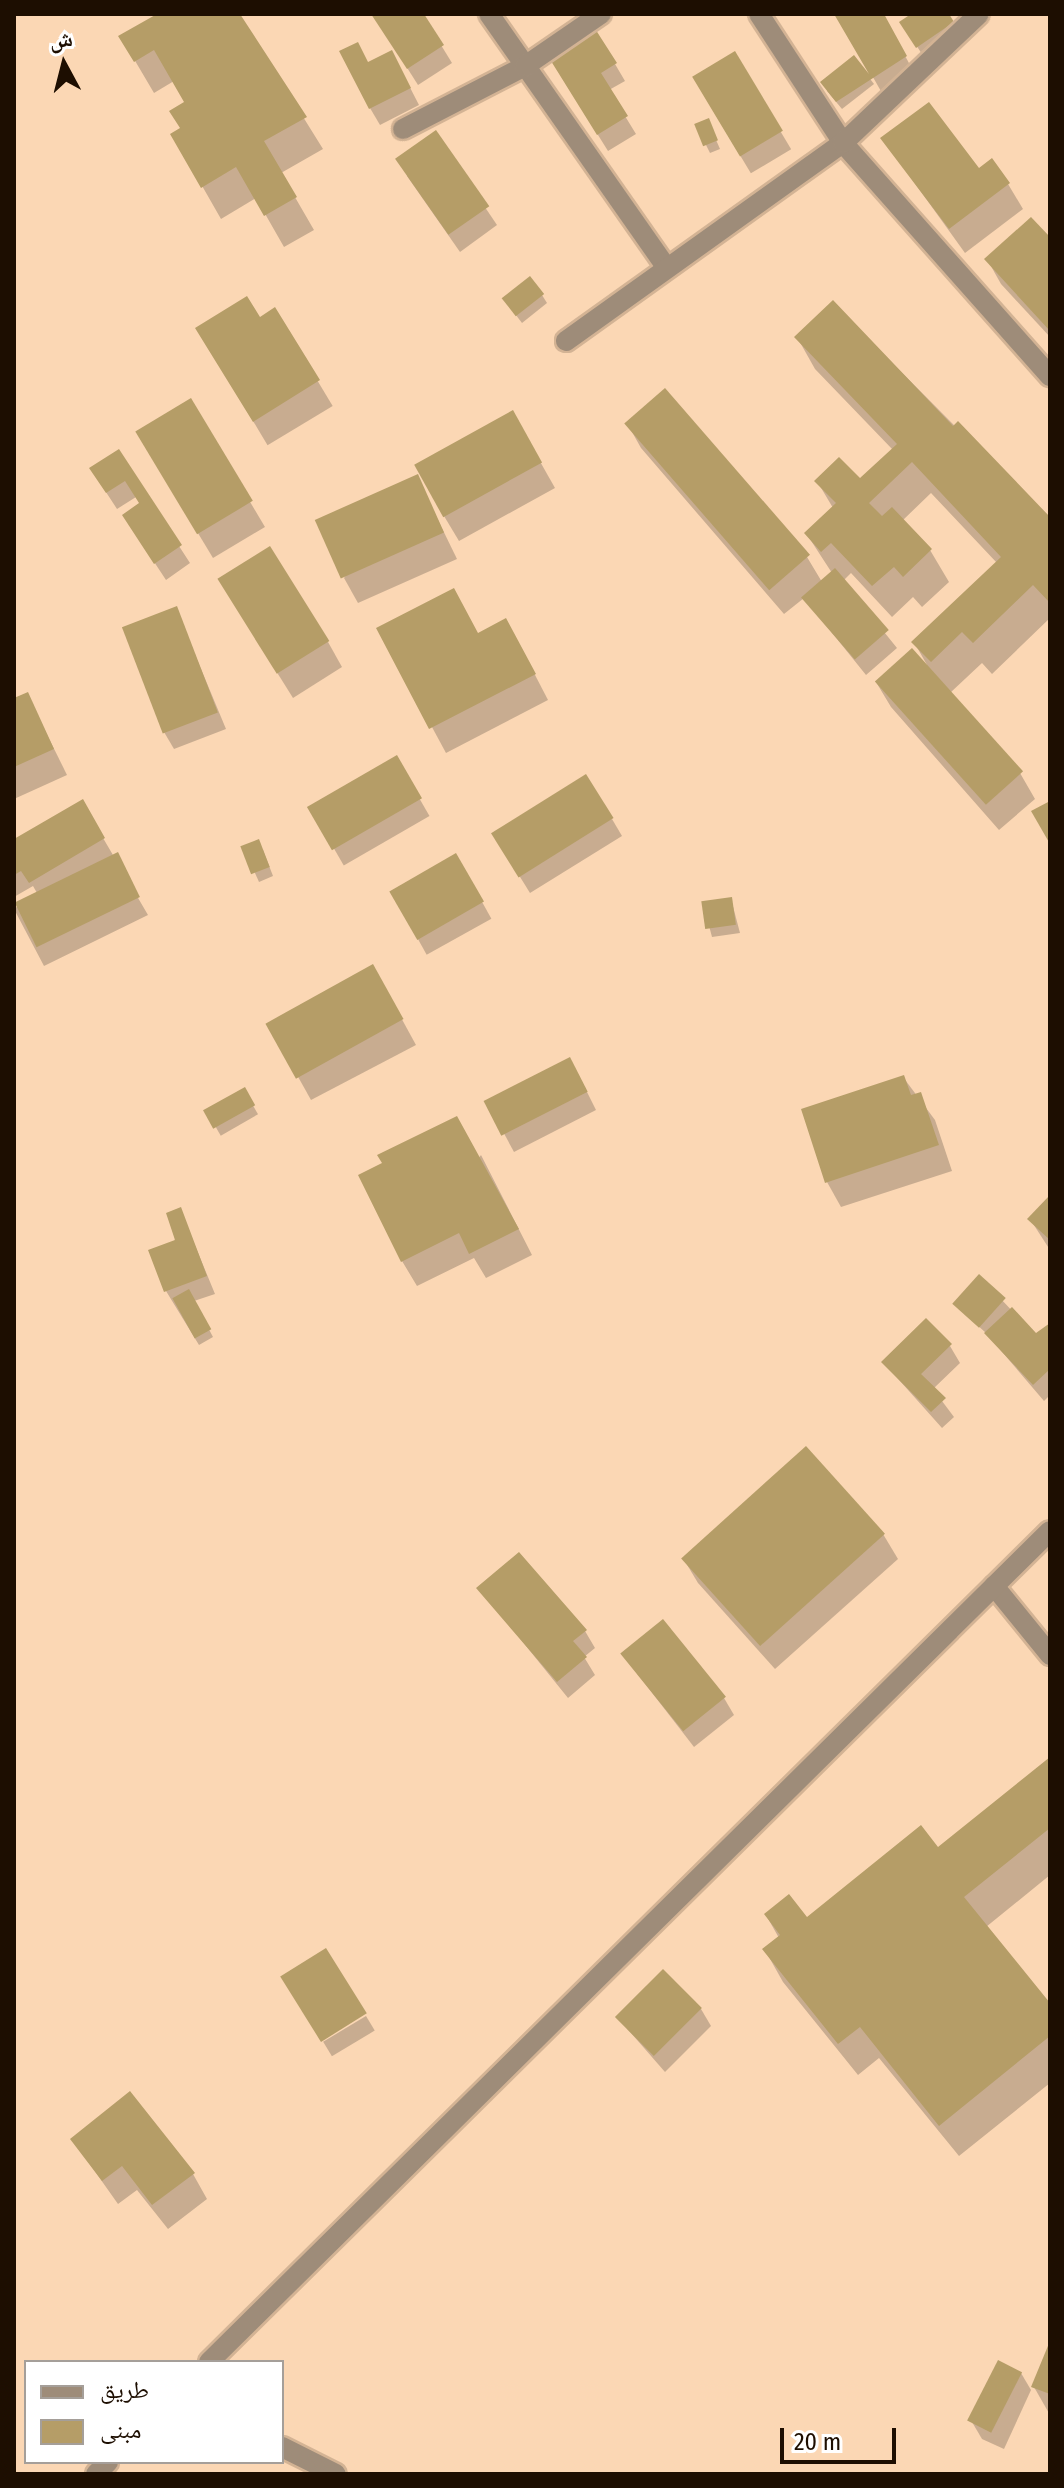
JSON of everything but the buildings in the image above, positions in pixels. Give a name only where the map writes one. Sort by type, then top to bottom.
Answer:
[{"type":"street","points":[[489,14],[667,268]]},
{"type":"street","points":[[403,129],[525,66],[601,14]]},
{"type":"street","points":[[759,14],[843,143],[1050,376]]},
{"type":"street","points":[[566,341],[843,143],[979,14]]},
{"type":"street","points":[[211,2360],[1050,1531]]},
{"type":"street","points":[[994,1586],[1050,1655]]},
{"type":"street","points":[[284,2448],[336,2474]]}]
